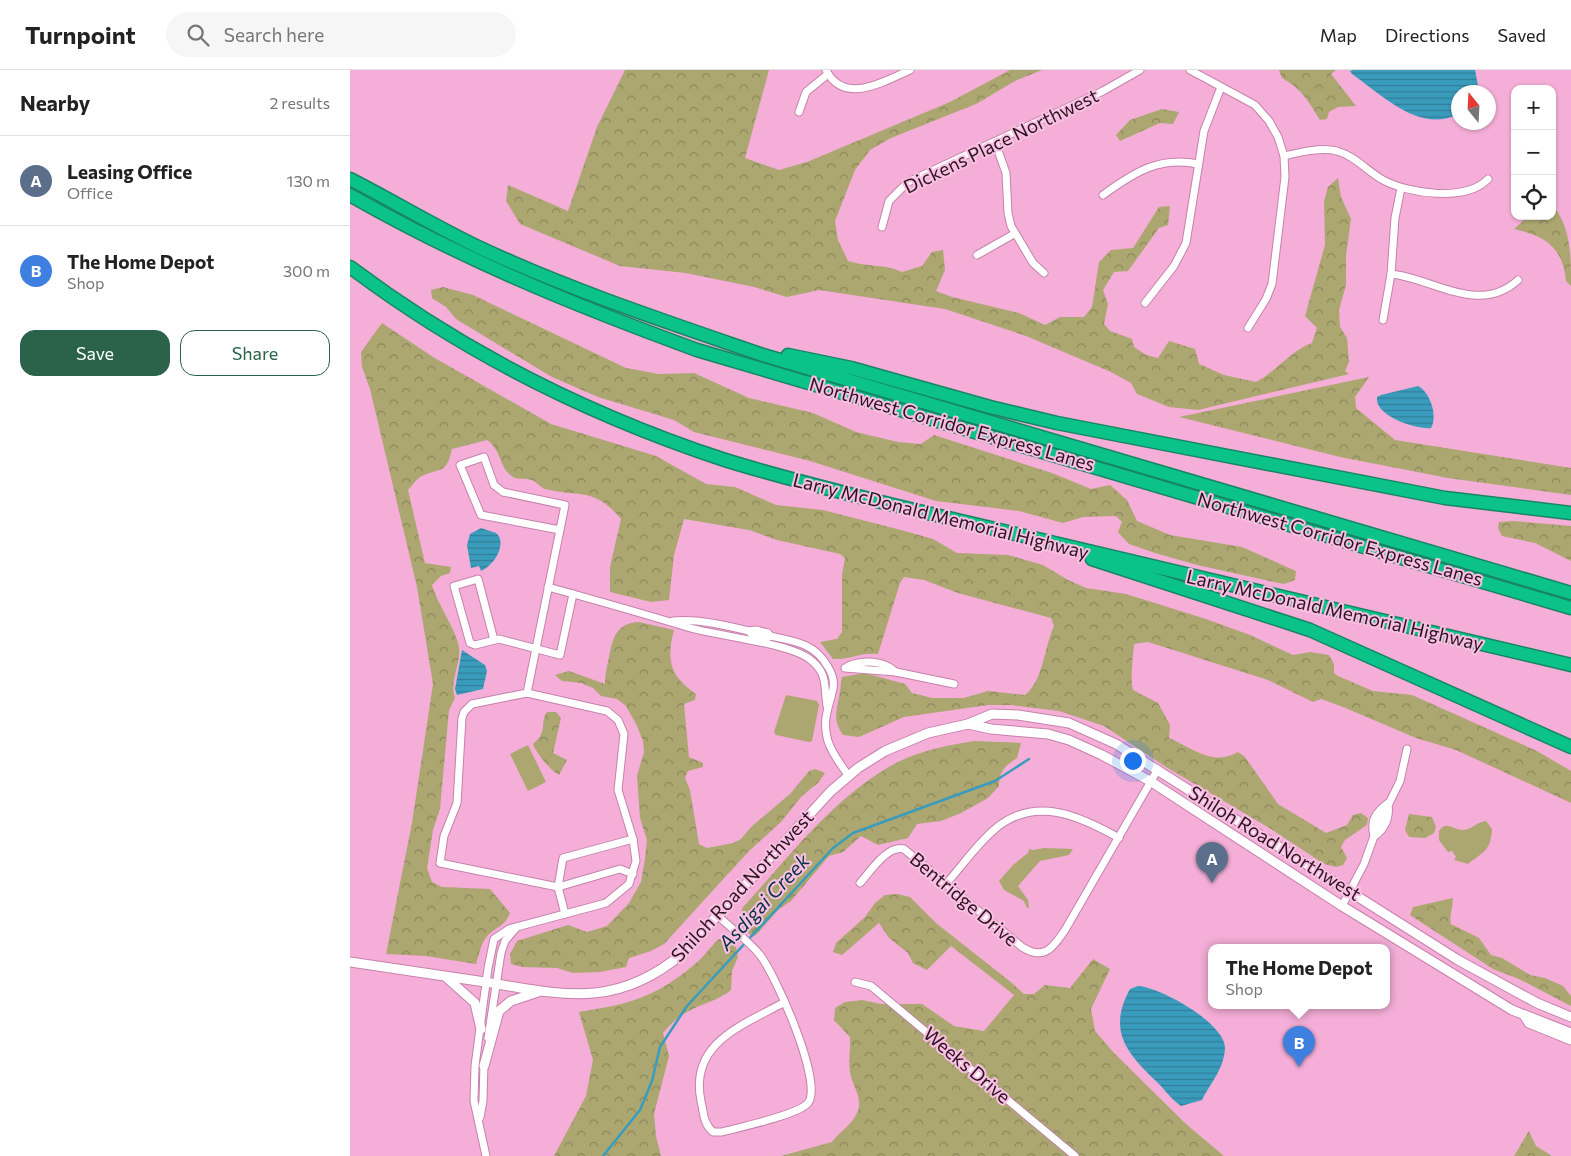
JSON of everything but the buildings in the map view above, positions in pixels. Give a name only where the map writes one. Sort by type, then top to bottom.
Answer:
[{"type":"highway","points":[[350,179],[479,247],[547,277],[657,319],[748,350],[1571,593]]},
{"type":"highway","name":"Northwest Corridor Express Lanes","points":[[350,195],[412,230],[503,274],[557,297],[697,350],[1571,608]]},
{"type":"highway","points":[[350,200],[412,230]]},
{"type":"highway","name":"Larry McDonald Memorial Highway","points":[[350,267],[405,306],[500,363],[597,411],[655,435],[792,480],[1571,665]]},
{"type":"highway","points":[[748,350],[827,362],[990,407],[1118,435],[1444,498],[1571,513]]},
{"type":"highway","points":[[1060,545],[1124,571],[1319,634],[1571,746]]},
{"type":"street","points":[[798,112],[806,92],[827,72],[839,85],[854,90],[871,86],[910,70]]},
{"type":"street","name":"Dickens Place Northwest","points":[[882,227],[886,206],[901,187],[1103,92],[1140,70]]},
{"type":"street","points":[[1190,70],[1246,99],[1263,113],[1275,130],[1284,156],[1284,176],[1272,284],[1266,299],[1248,328]]},
{"type":"street","points":[[1146,303],[1174,266],[1186,243],[1204,131],[1221,87]]},
{"type":"street","points":[[995,142],[1006,174],[1008,213],[1014,234],[1033,264],[1044,273]]},
{"type":"street","points":[[1284,156],[1326,150],[1340,152],[1378,177],[1401,188],[1441,193],[1463,192],[1481,185],[1488,178]]},
{"type":"street","points":[[1103,195],[1146,167],[1174,161],[1198,164]]},
{"type":"street","points":[[1383,320],[1391,274],[1395,218],[1401,188]]},
{"type":"street","points":[[977,255],[1014,234]]},
{"type":"street","points":[[1391,274],[1418,279],[1468,296],[1502,290],[1518,280]]},
{"type":"street","points":[[526,693],[566,505],[503,492],[494,485],[484,456],[460,465],[481,515],[560,530]]},
{"type":"street","points":[[494,640],[478,579],[454,586],[470,643],[475,645],[494,640],[560,655],[573,594]]},
{"type":"street","points":[[548,587],[673,621],[687,627],[804,655],[812,660],[825,679],[827,706]]},
{"type":"street","points":[[673,621],[689,620],[750,631],[752,635],[760,637],[766,638],[770,636],[802,642],[820,654],[834,681],[827,706],[825,725],[828,740],[848,775]]},
{"type":"street","points":[[896,672],[886,673],[865,668],[845,668],[860,662],[871,661],[896,672],[954,684]]},
{"type":"street","points":[[486,1156],[474,1092],[475,1066],[486,982],[494,939],[503,932],[615,898],[629,884],[633,874],[636,862],[632,839],[618,790],[625,742],[618,720],[601,709],[526,693],[472,704],[464,712],[457,803],[444,836],[440,863],[558,887],[620,869],[633,874]]},
{"type":"street","name":"Shiloh Road Northwest","points":[[350,962],[541,992],[583,995],[617,990],[634,984],[672,962],[718,916],[806,818],[848,775],[874,757],[912,738],[968,724],[992,714],[1018,715],[1069,723],[1116,744],[1483,975],[1538,1003],[1571,1017]]},
{"type":"street","name":"Shiloh Road Northwest","points":[[968,724],[991,729],[1048,734],[1069,740],[1150,782],[1342,906],[1504,1005],[1571,1033]]},
{"type":"street","points":[[1342,906],[1364,864],[1374,836],[1372,825],[1378,811],[1388,803],[1400,781],[1407,749]]},
{"type":"street","name":"Bentridge Drive","points":[[860,883],[889,852],[899,848],[908,850],[1022,948],[1031,953],[1041,953],[1056,943],[1158,769]]},
{"type":"street","points":[[1374,836],[1383,831],[1389,812],[1388,803]]},
{"type":"street","points":[[946,884],[994,829],[1020,816],[1037,811],[1060,811],[1087,820],[1119,838]]},
{"type":"street","points":[[565,914],[558,887],[563,858],[632,839]]},
{"type":"street","points":[[718,916],[761,957],[783,1003],[803,1047],[812,1091],[808,1103],[796,1111],[722,1132],[713,1132],[705,1121],[700,1093],[704,1061],[709,1051],[719,1040],[783,1003]]},
{"type":"street","points":[[480,1117],[483,1101],[484,1066],[503,947],[516,928]]},
{"type":"street","points":[[445,976],[475,1003],[481,1029]]},
{"type":"street","name":"Weeks Drive","points":[[855,982],[871,986],[1075,1156]]},
{"type":"street","points":[[484,1066],[499,1011],[511,1001],[541,992]]},
{"type":"street","points":[[1524,1014],[1529,1023],[1571,1040]]},
{"type":"green space","points":[[625,70],[769,70],[745,158],[779,170],[807,162],[950,102],[1010,70],[1042,70],[1015,81],[976,104],[891,138],[870,150],[855,170],[835,221],[838,240],[848,261],[896,269],[902,272],[922,266],[932,252],[943,250],[945,270],[936,291],[952,297],[1019,313],[1045,325],[1060,317],[1084,317],[1092,307],[1099,262],[1111,250],[1133,248],[1159,207],[1170,206],[1168,225],[1159,228],[1128,271],[1114,272],[1103,290],[1108,304],[1104,324],[1110,331],[1132,339],[1134,347],[1146,355],[1158,358],[1169,341],[1195,349],[1199,364],[1224,375],[1256,382],[1297,351],[1312,343],[1317,328],[1305,316],[1325,245],[1324,202],[1328,187],[1338,178],[1341,197],[1351,219],[1346,255],[1346,285],[1339,310],[1340,327],[1347,338],[1349,362],[1345,371],[1349,374],[1198,410],[1169,407],[1137,394],[1131,383],[1111,372],[1026,336],[945,309],[819,290],[787,297],[754,287],[686,273],[620,266],[520,224],[506,201],[508,185],[568,211],[597,127]]},
{"type":"green space","points":[[1279,70],[1336,70],[1331,74],[1356,106],[1338,107],[1329,112],[1327,119],[1320,120],[1304,96],[1282,78]]},
{"type":"green space","points":[[1162,109],[1179,112],[1173,124],[1160,123],[1120,141],[1116,135],[1130,120]]},
{"type":"green space","points":[[1556,210],[1563,222],[1569,242],[1571,286],[1566,281],[1561,260],[1550,245],[1535,235],[1514,229],[1524,220],[1556,220]]},
{"type":"green space","points":[[443,287],[473,295],[626,368],[659,374],[694,373],[749,398],[813,413],[856,432],[898,442],[921,444],[934,435],[1052,473],[1091,489],[1110,485],[1127,500],[1137,521],[1170,535],[1242,547],[1296,571],[1295,580],[1284,584],[1197,565],[1129,544],[1118,532],[1122,522],[1116,516],[1083,517],[1063,523],[1019,511],[936,501],[810,461],[694,432],[674,420],[598,397],[552,377],[456,319],[446,307],[432,298],[431,290]]},
{"type":"green space","points":[[382,323],[433,357],[551,424],[656,456],[706,484],[735,487],[776,505],[823,510],[901,530],[933,539],[957,553],[1008,555],[1043,565],[1086,588],[1126,594],[1206,619],[1250,635],[1293,655],[1310,652],[1329,655],[1334,664],[1334,673],[1338,676],[1373,691],[1412,695],[1537,751],[1571,771],[1571,803],[1456,750],[1416,738],[1321,699],[1313,702],[1268,680],[1148,642],[1134,644],[1132,686],[1133,690],[1158,703],[1170,725],[1169,738],[1211,757],[1220,758],[1238,752],[1245,757],[1278,804],[1326,833],[1347,825],[1353,815],[1361,813],[1368,818],[1367,825],[1345,840],[1341,847],[1347,858],[1343,865],[1336,867],[1324,864],[1271,829],[1166,767],[1104,726],[1059,711],[1011,705],[988,705],[904,717],[859,737],[843,735],[836,716],[842,677],[865,673],[905,684],[912,693],[932,698],[964,698],[988,691],[1025,695],[1031,689],[1040,672],[1054,626],[1051,618],[958,593],[924,580],[904,577],[900,583],[878,654],[833,659],[820,642],[837,639],[842,632],[842,575],[845,558],[840,554],[777,540],[749,530],[684,519],[674,555],[669,600],[651,602],[610,592],[610,567],[621,519],[594,497],[557,492],[545,489],[532,480],[513,477],[508,473],[492,444],[487,440],[452,449],[445,467],[420,477],[408,490],[425,563],[451,567],[450,573],[441,576],[432,585],[459,647],[453,685],[455,698],[449,710],[440,809],[433,830],[427,868],[432,882],[442,887],[490,889],[510,913],[503,924],[486,938],[476,964],[426,956],[386,954],[412,823],[433,684],[417,587],[370,389],[362,367],[361,352]]},
{"type":"green space","points":[[1369,377],[1355,397],[1356,408],[1395,440],[1571,468],[1571,495],[1448,478],[1340,457],[1179,417]]},
{"type":"green space","points":[[1513,521],[1571,526],[1571,561],[1535,543],[1502,536],[1498,528],[1499,522]]},
{"type":"green space","points":[[639,622],[674,630],[670,650],[672,666],[680,681],[696,694],[695,700],[684,704],[689,757],[703,763],[703,767],[688,771],[685,778],[690,790],[699,844],[707,848],[733,843],[741,839],[751,827],[791,793],[809,771],[815,769],[825,773],[819,782],[802,796],[781,822],[749,851],[664,944],[651,951],[629,958],[626,967],[600,972],[573,973],[557,968],[522,967],[511,964],[510,954],[517,941],[568,925],[587,932],[607,926],[629,903],[641,882],[647,840],[640,818],[637,776],[644,752],[643,741],[637,726],[626,706],[617,699],[601,696],[593,688],[581,683],[562,681],[555,675],[569,671],[605,684],[613,640],[622,627]]},
{"type":"green space","points":[[786,695],[817,701],[819,705],[812,741],[776,735],[774,732]]},
{"type":"green space","points":[[547,712],[556,712],[561,718],[553,753],[567,760],[559,775],[544,761],[533,744],[541,735]]},
{"type":"green space","points":[[975,741],[1021,743],[1017,758],[1004,769],[1000,776],[999,786],[988,798],[961,813],[941,821],[917,824],[908,838],[878,845],[861,836],[843,852],[829,856],[791,901],[779,909],[756,935],[753,936],[745,930],[741,924],[743,907],[815,827],[854,791],[898,762],[916,754],[936,748]]},
{"type":"green space","points":[[528,745],[546,782],[528,791],[510,754]]},
{"type":"green space","points":[[1409,814],[1432,817],[1436,827],[1434,833],[1425,838],[1409,837],[1405,830]]},
{"type":"green space","points":[[1486,821],[1492,829],[1488,847],[1468,864],[1454,860],[1456,857],[1452,851],[1448,852],[1439,840],[1439,831],[1445,826],[1465,830]]},
{"type":"green space","points":[[1029,849],[1073,849],[1069,855],[1040,861],[1018,886],[1028,900],[1029,908],[1027,908],[1024,901],[1004,890],[999,881],[1013,865],[1028,853]]},
{"type":"green space","points":[[897,894],[910,897],[936,923],[1024,994],[1034,994],[1045,985],[1070,988],[1093,959],[1110,969],[1091,1009],[1095,1031],[1114,1053],[1186,1124],[1224,1156],[781,1156],[832,1142],[852,1121],[859,1108],[858,1097],[849,1068],[850,1037],[834,1020],[835,1008],[845,1002],[862,1000],[881,1004],[922,1004],[954,1026],[984,1031],[1014,995],[951,946],[927,970],[913,963],[908,953],[889,938],[879,923],[842,955],[833,952],[836,943],[865,917],[875,903],[885,895]]},
{"type":"green space","points":[[1453,898],[1451,924],[1479,938],[1491,955],[1502,958],[1530,975],[1545,978],[1563,986],[1571,996],[1571,1006],[1519,979],[1493,969],[1410,915],[1413,907]]},
{"type":"green space","points":[[719,939],[728,940],[736,947],[738,957],[732,971],[731,990],[721,997],[683,1014],[663,1033],[669,1056],[654,1114],[656,1136],[661,1156],[554,1156],[586,1096],[593,1060],[579,1012],[613,1006],[654,992],[667,985],[695,964]]},
{"type":"green space","points":[[1529,1131],[1536,1146],[1552,1156],[1514,1156]]},
{"type":"water","points":[[1475,70],[1478,85],[1451,85],[1451,116],[1444,119],[1430,119],[1416,116],[1402,109],[1350,71]]},
{"type":"water","points":[[1418,386],[1426,393],[1432,405],[1434,417],[1431,428],[1416,427],[1389,416],[1378,404],[1377,397],[1381,395]]},
{"type":"water","points":[[481,528],[496,533],[501,542],[495,559],[481,571],[479,566],[471,568],[467,545],[470,534]]},
{"type":"water","points":[[462,650],[485,665],[487,671],[483,689],[457,695],[455,689]]},
{"type":"water","points":[[1138,986],[1161,993],[1190,1008],[1214,1028],[1222,1038],[1225,1048],[1224,1056],[1202,1100],[1181,1106],[1171,1098],[1129,1051],[1121,1029],[1120,1017],[1123,1004],[1130,989]]},
{"type":"waterway","name":"Asdigai Creek","points":[[603,1156],[640,1110],[652,1081],[660,1047],[687,1006],[833,848],[853,833],[995,781],[1029,759]]},
{"type":"place","name":"Leasing Office","points":[[1212,883]]},
{"type":"place","name":"The Home Depot","points":[[1299,1067]]}]
